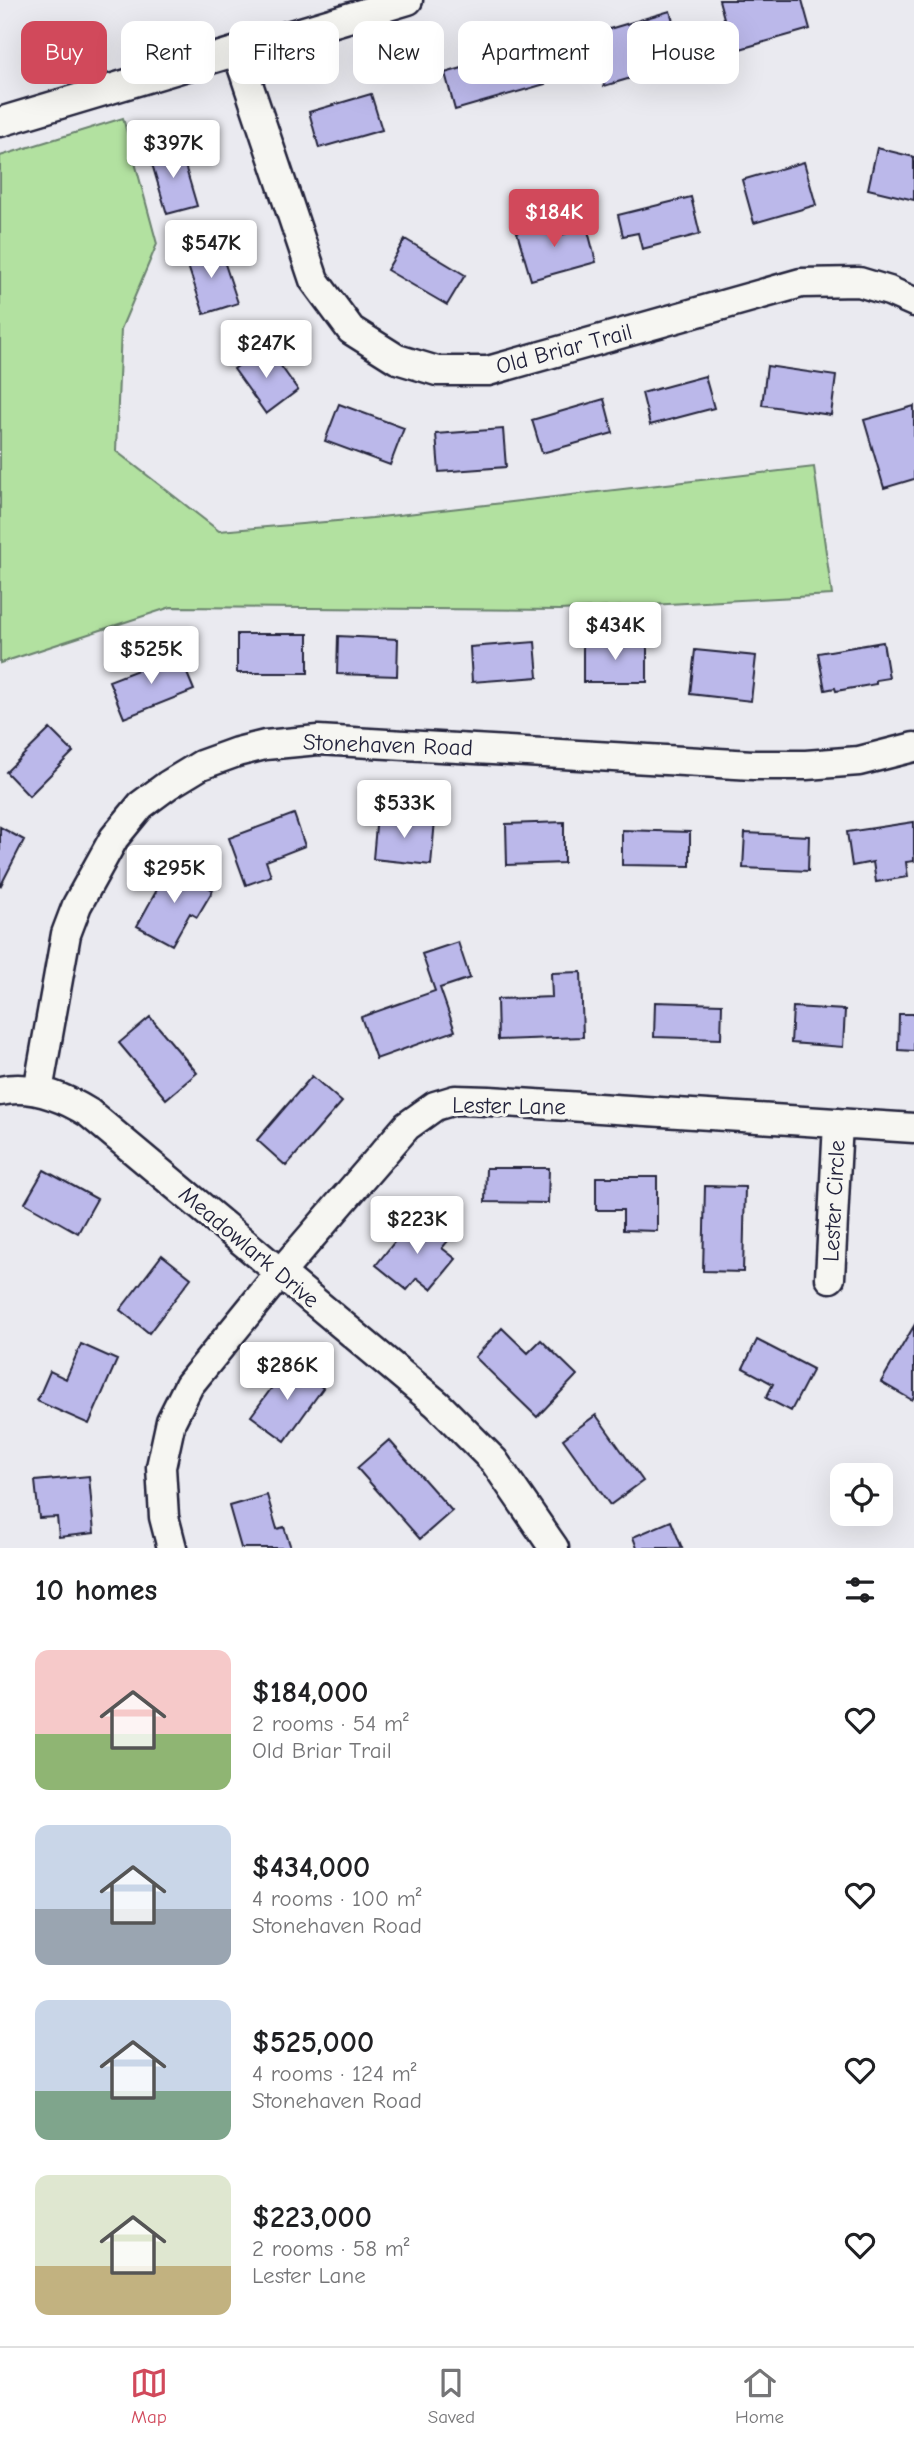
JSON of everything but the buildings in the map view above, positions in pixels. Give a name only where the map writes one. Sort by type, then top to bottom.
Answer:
[{"type":"street","points":[[338,21],[408,0]]},
{"type":"street","points":[[0,122],[229,53]]},
{"type":"street","name":"Old Briar Trail","points":[[248,84],[314,280],[351,330],[397,359],[437,371],[488,371],[801,283],[859,282],[914,302]]},
{"type":"street","name":"Stonehaven Road","points":[[38,1091],[66,934],[77,905],[114,838],[141,805],[201,765],[265,745],[318,740],[753,765],[859,761],[914,747]]},
{"type":"street","points":[[0,1091],[38,1091]]},
{"type":"street","name":"Meadowlark Drive","points":[[38,1091],[66,1100],[89,1113],[437,1404],[494,1461],[554,1548]]},
{"type":"street","name":"Lester Lane","points":[[172,1548],[164,1517],[161,1467],[171,1421],[189,1385],[280,1273],[407,1126],[435,1106],[455,1100],[914,1128]]},
{"type":"street","name":"Lester Circle","points":[[830,1278],[838,1123]]},
{"type":"green space","points":[[123,118],[157,244],[121,329],[116,451],[219,531],[372,518],[814,467],[832,595],[560,610],[171,607],[0,663],[0,156]]}]
